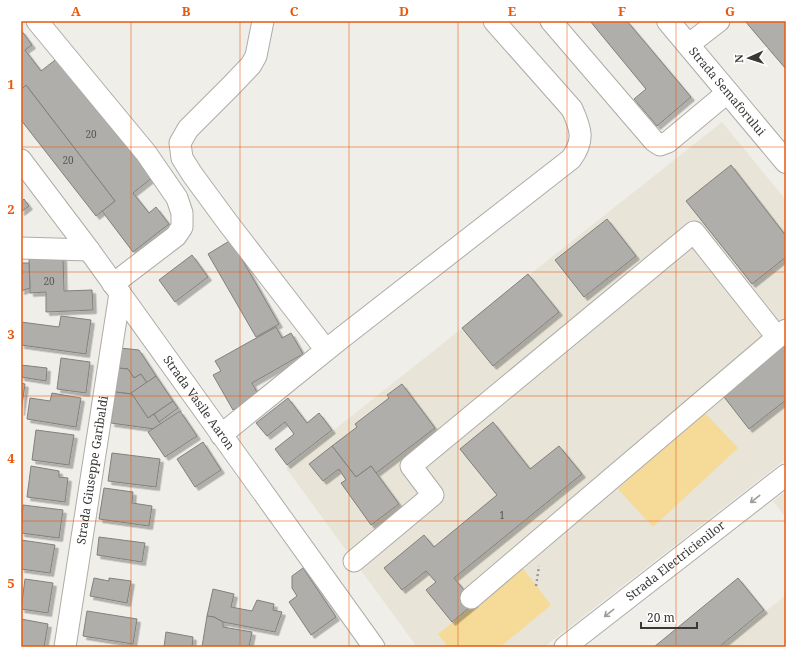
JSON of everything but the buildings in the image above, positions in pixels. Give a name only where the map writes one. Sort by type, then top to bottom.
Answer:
[{"type":"main road","name":"Strada Semaforului","points":[[668,21],[786,162]]},
{"type":"street","points":[[37,21],[146,153],[177,198],[182,213],[182,227],[176,236],[116,288]]},
{"type":"street","points":[[263,21],[256,56],[231,86],[188,129],[180,143],[182,158],[228,224],[326,350]]},
{"type":"street","points":[[221,435],[326,350],[571,159],[578,150],[581,138],[579,124],[572,109],[494,21]]},
{"type":"street","points":[[551,21],[654,140],[660,145],[668,142],[728,92]]},
{"type":"street","points":[[688,45],[719,21]]},
{"type":"street","name":"Strada Vasile Aaron","points":[[21,160],[89,250],[374,647]]},
{"type":"street","points":[[354,561],[434,495],[411,466],[694,232],[782,334],[471,598]]},
{"type":"street","points":[[21,248],[89,250]]},
{"type":"street","name":"Strada Giuseppe Garibaldi","points":[[65,647],[116,288]]},
{"type":"street","name":"Strada Electricienilor","points":[[565,647],[786,475]]},
{"type":"shaded area","points":[[722,122],[786,200],[786,459],[544,647],[417,647],[286,468]]},
{"type":"shaded area","points":[[702,410],[738,448],[653,527],[618,489]]},
{"type":"shaded area","points":[[786,491],[786,518],[773,501]]},
{"type":"shaded area","points":[[522,567],[551,605],[500,647],[448,647],[438,634]]},
{"type":"shaded area","points":[[786,595],[786,647],[720,647]]}]
